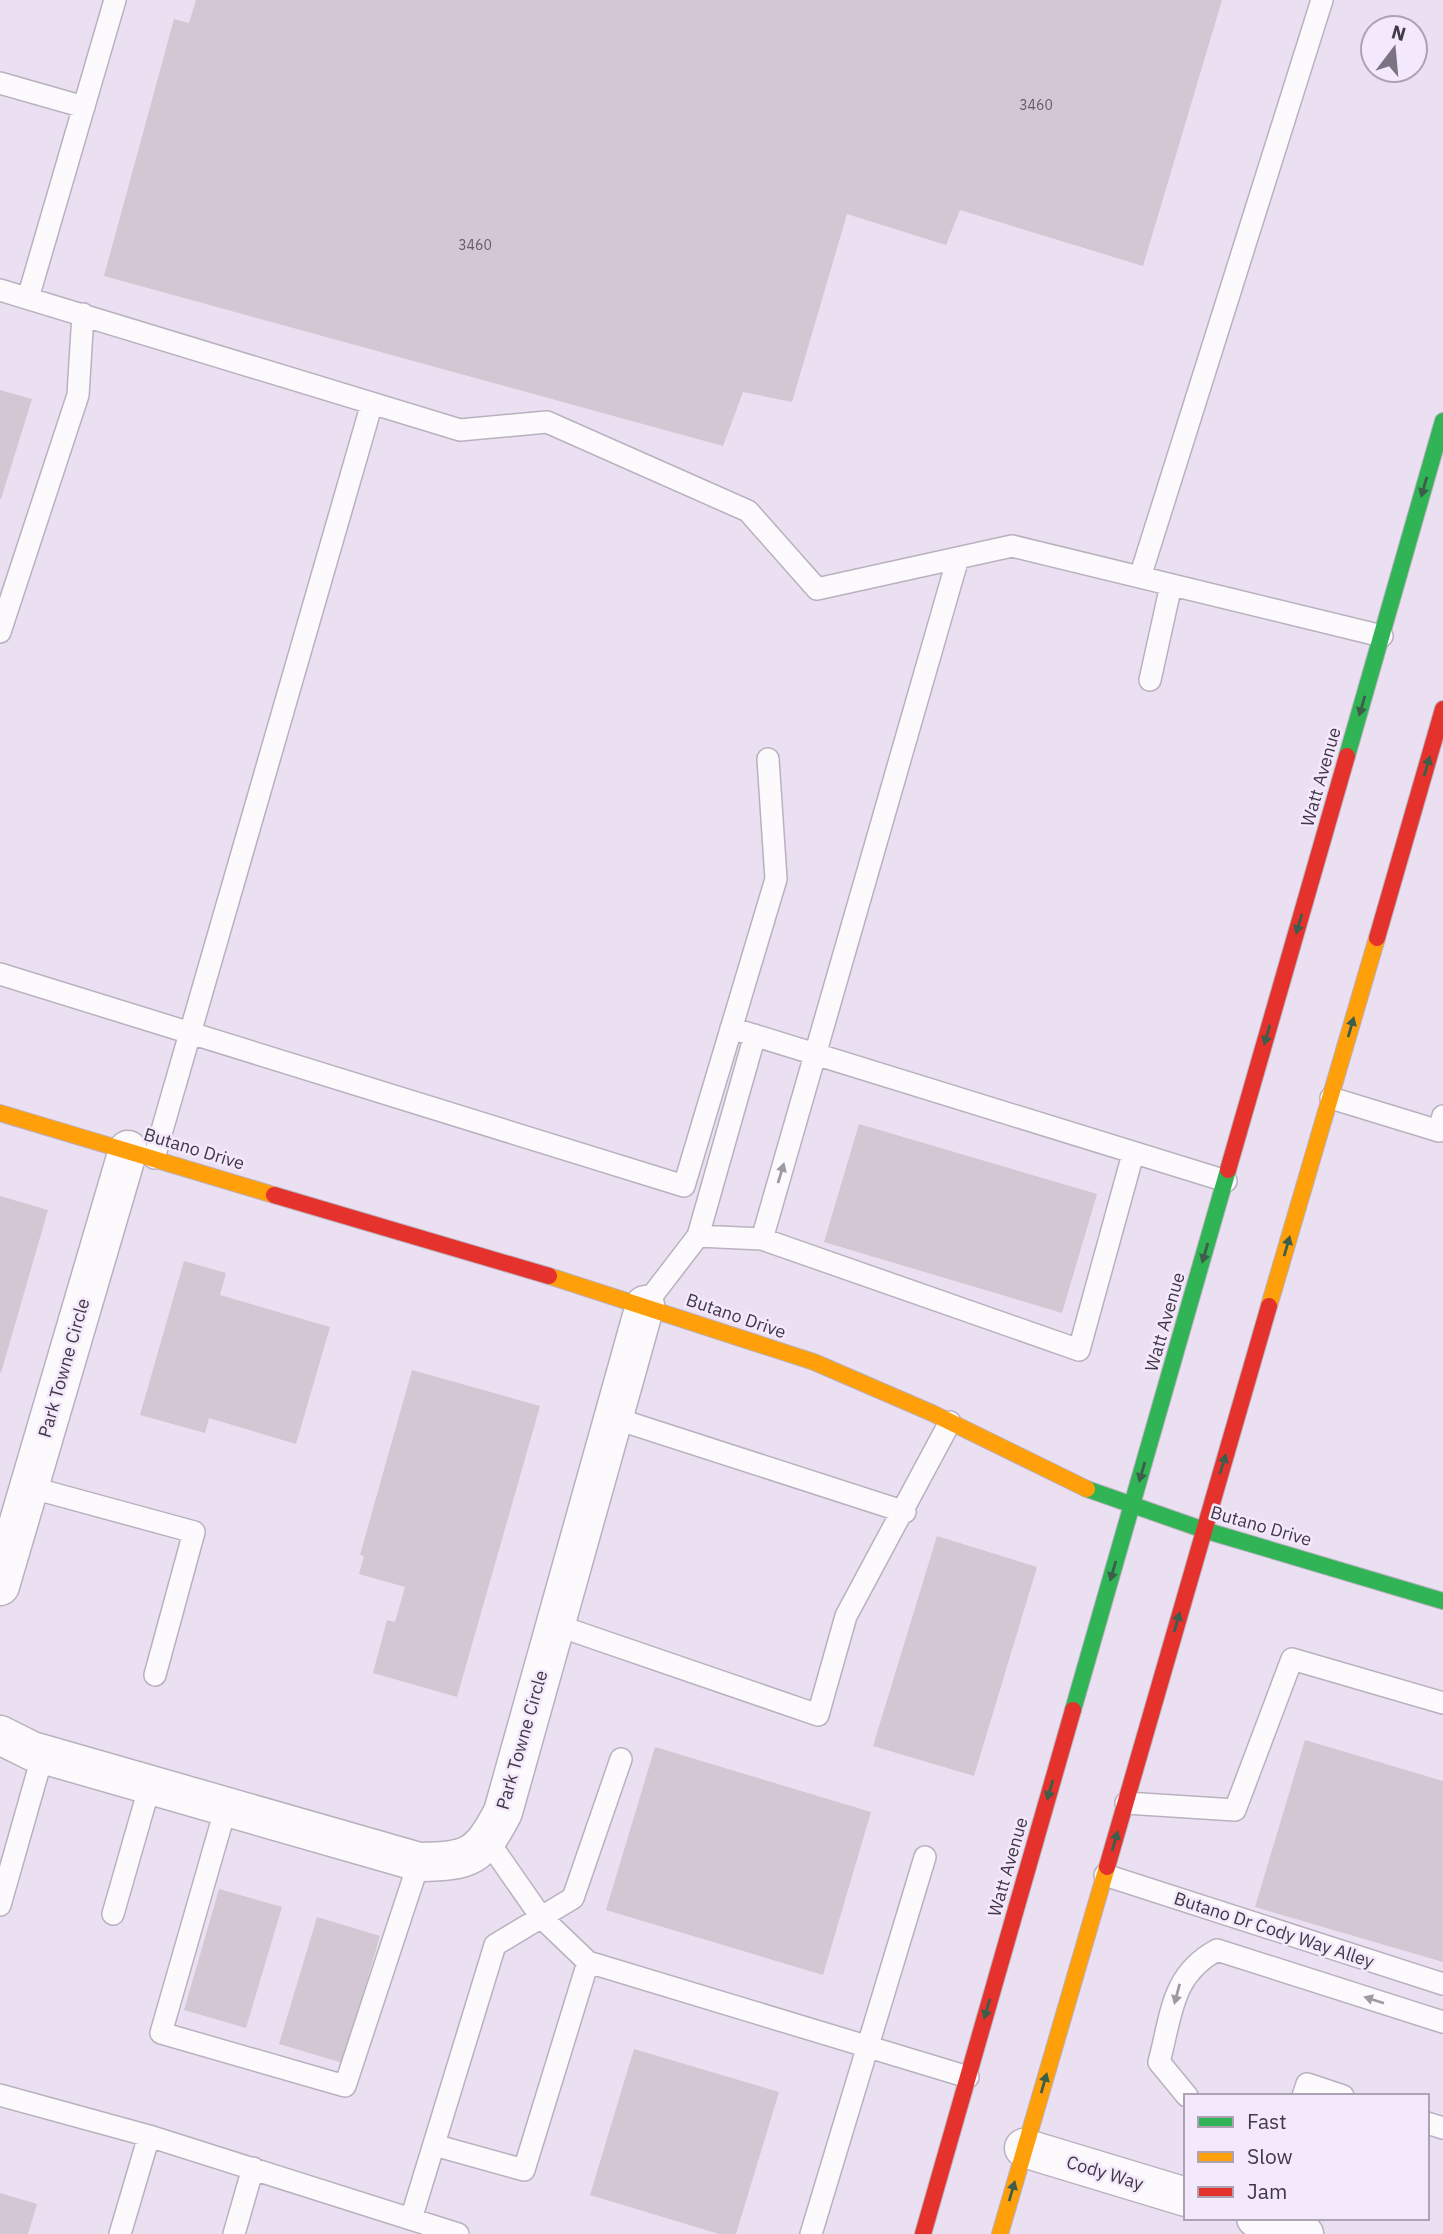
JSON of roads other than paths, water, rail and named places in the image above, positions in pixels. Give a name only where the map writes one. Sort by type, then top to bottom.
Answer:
[{"type":"main road","name":"Watt Avenue","points":[[923,2234],[1443,421]]},
{"type":"main road","points":[[1000,2234],[1443,709]]},
{"type":"main road","name":"Butano Drive","points":[[0,1113],[645,1305],[814,1362],[950,1422],[1076,1485],[1204,1530],[1443,1601]]},
{"type":"street","name":"Park Towne Circle","points":[[0,1586],[29,1487],[141,1154]]},
{"type":"street","name":"Park Towne Circle","points":[[0,1735],[43,1754],[419,1862],[458,1861],[488,1841],[503,1812],[645,1305]]},
{"type":"street","name":"Cody Way","points":[[1024,2148],[1184,2196]]},
{"type":"street","points":[[1260,2223],[1304,2234]]},
{"type":"lane","points":[[28,298],[115,0]]},
{"type":"lane","points":[[1140,577],[1322,0]]},
{"type":"lane","points":[[0,83],[83,107]]},
{"type":"lane","points":[[0,290],[460,430],[547,422],[748,511],[817,589],[1012,546],[1382,636]]},
{"type":"lane","points":[[0,632],[78,395],[83,314]]},
{"type":"lane","points":[[141,1154],[190,1033],[372,403]]},
{"type":"lane","points":[[762,1239],[958,558]]},
{"type":"lane","points":[[1150,680],[1171,584]]},
{"type":"lane","points":[[0,974],[684,1186],[776,879],[768,759]]},
{"type":"lane","points":[[731,1028],[1226,1181]]},
{"type":"lane","points":[[645,1305],[698,1236],[755,1035]]},
{"type":"lane","points":[[1331,1098],[1438,1131],[1443,1116]]},
{"type":"lane","points":[[698,1236],[762,1239],[1079,1350],[1133,1154]]},
{"type":"lane","points":[[614,1418],[905,1512]]},
{"type":"lane","points":[[556,1625],[818,1715],[846,1616],[905,1512],[950,1422]]},
{"type":"lane","points":[[29,1487],[194,1532],[155,1675]]},
{"type":"lane","points":[[1126,1803],[1235,1810],[1292,1659],[1443,1703]]},
{"type":"lane","points":[[0,1905],[43,1754]]},
{"type":"lane","points":[[411,2219],[495,1945],[573,1898],[621,1759]]},
{"type":"lane","points":[[113,1914],[150,1785]]},
{"type":"lane","points":[[226,1807],[161,2033],[332,2083],[345,2086],[419,1862]]},
{"type":"lane","points":[[488,1841],[541,1917],[588,1962],[968,2077]]},
{"type":"lane","points":[[811,2234],[925,1857]]},
{"type":"lane","name":"Butano Dr Cody Way Alley","points":[[1105,1875],[1443,1984]]},
{"type":"lane","points":[[1185,2094],[1159,2062],[1180,1982],[1196,1961],[1217,1950],[1442,2023]]},
{"type":"lane","points":[[433,2145],[524,2170],[588,1962]]},
{"type":"lane","points":[[1304,2094],[1307,2084],[1337,2094]]},
{"type":"lane","points":[[0,2095],[149,2136],[458,2234]]},
{"type":"lane","points":[[120,2234],[149,2136]]},
{"type":"lane","points":[[234,2234],[253,2168]]}]
